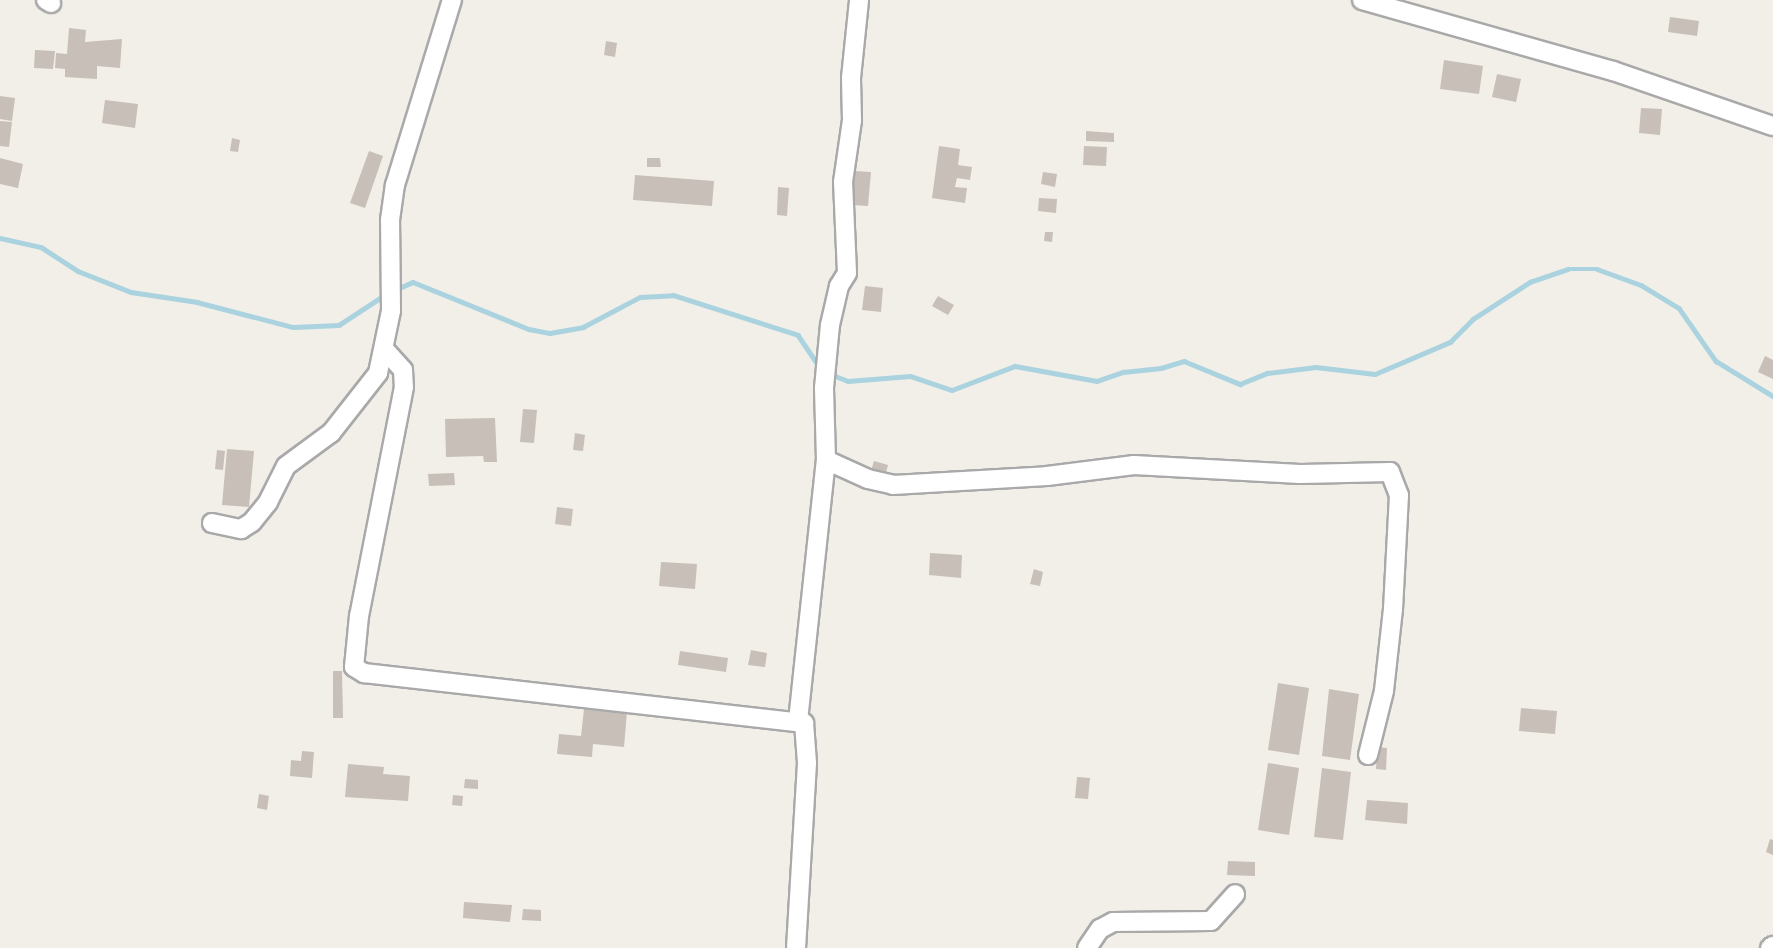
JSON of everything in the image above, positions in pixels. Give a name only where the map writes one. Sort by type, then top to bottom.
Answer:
[{"type":"street","points":[[212,523],[241,529],[261,514],[295,456],[331,433],[364,396],[385,350],[391,311],[390,220],[395,185],[453,0]]},
{"type":"street","points":[[799,721],[826,460],[824,388],[830,325],[839,286],[847,273],[843,182],[852,120],[851,78],[859,0]]},
{"type":"street","points":[[1368,1],[1613,71],[1773,126]]},
{"type":"street","points":[[385,350],[403,370],[404,387],[359,616],[357,669],[799,721],[807,727],[807,752],[796,948]]},
{"type":"street","points":[[826,460],[868,479],[903,485],[1096,472],[1134,465],[1300,474],[1390,472],[1399,495],[1394,609],[1384,691],[1368,755]]},
{"type":"street","points":[[1087,948],[1100,929],[1113,922],[1211,921],[1235,894]]},
{"type":"building","points":[[1670,17],[1699,21],[1697,36],[1668,32]]},
{"type":"building","points":[[69,28],[86,30],[85,42],[122,39],[120,68],[97,66],[97,79],[65,77],[65,69],[55,68],[56,53],[67,54]]},
{"type":"building","points":[[606,41],[617,43],[615,57],[604,55]]},
{"type":"building","points":[[35,50],[55,51],[53,69],[34,68]]},
{"type":"building","points":[[1444,60],[1483,66],[1479,94],[1440,89]]},
{"type":"building","points":[[1497,74],[1521,79],[1516,102],[1492,97]]},
{"type":"building","points":[[0,96],[15,98],[12,121],[0,119]]},
{"type":"building","points":[[105,100],[138,104],[135,128],[102,123]]},
{"type":"building","points":[[1641,108],[1662,109],[1660,135],[1639,133]]},
{"type":"building","points":[[0,121],[12,122],[9,147],[0,146]]},
{"type":"building","points":[[1086,131],[1114,133],[1114,142],[1086,141]]},
{"type":"building","points":[[232,138],[240,140],[238,152],[230,151]]},
{"type":"building","points":[[939,146],[960,149],[958,165],[972,167],[970,180],[957,178],[955,187],[967,188],[965,203],[932,198]]},
{"type":"building","points":[[1084,146],[1107,147],[1106,166],[1083,165]]},
{"type":"building","points":[[369,151],[383,156],[365,208],[350,203]]},
{"type":"building","points":[[0,158],[23,164],[18,188],[0,184]]},
{"type":"building","points":[[647,158],[660,158],[661,167],[647,167]]},
{"type":"building","points":[[855,171],[871,172],[868,206],[852,205]]},
{"type":"building","points":[[1043,172],[1057,174],[1055,187],[1041,184]]},
{"type":"building","points":[[635,175],[714,181],[712,206],[633,200]]},
{"type":"building","points":[[778,187],[789,188],[787,216],[777,215]]},
{"type":"building","points":[[1039,198],[1057,199],[1056,213],[1038,211]]},
{"type":"building","points":[[1045,232],[1053,232],[1052,242],[1044,241]]},
{"type":"building","points":[[865,286],[883,288],[881,312],[862,310]]},
{"type":"building","points":[[938,296],[954,305],[948,315],[932,306]]},
{"type":"building","points":[[1765,356],[1773,360],[1773,379],[1758,372]]},
{"type":"building","points":[[523,409],[537,410],[534,443],[520,442]]},
{"type":"building","points":[[495,418],[497,462],[484,462],[483,456],[446,457],[445,419]]},
{"type":"building","points":[[575,433],[585,435],[583,451],[573,450]]},
{"type":"building","points":[[227,449],[254,451],[249,507],[222,505]]},
{"type":"building","points":[[217,450],[225,451],[223,470],[215,469]]},
{"type":"building","points":[[874,461],[888,465],[885,476],[871,471]]},
{"type":"building","points":[[454,473],[455,485],[429,486],[428,474]]},
{"type":"building","points":[[557,507],[573,509],[571,526],[555,524]]},
{"type":"building","points":[[930,553],[962,555],[961,578],[929,575]]},
{"type":"building","points":[[661,562],[697,564],[695,589],[659,586]]},
{"type":"building","points":[[1034,569],[1043,572],[1040,586],[1030,584]]},
{"type":"building","points":[[751,650],[767,653],[765,667],[748,665]]},
{"type":"building","points":[[680,651],[728,658],[726,672],[678,665]]},
{"type":"building","points":[[333,671],[342,671],[343,718],[333,718]]},
{"type":"building","points":[[1278,683],[1309,688],[1299,755],[1268,750]]},
{"type":"building","points":[[1329,689],[1359,694],[1350,760],[1322,756]]},
{"type":"building","points":[[1521,708],[1557,711],[1555,734],[1519,731]]},
{"type":"building","points":[[584,709],[627,712],[624,747],[593,744],[592,757],[557,754],[559,734],[581,736]]},
{"type":"building","points":[[1377,747],[1387,748],[1386,770],[1376,769]]},
{"type":"building","points":[[302,751],[314,752],[312,778],[290,776],[291,760],[301,761]]},
{"type":"building","points":[[1268,763],[1299,768],[1289,835],[1258,830]]},
{"type":"building","points":[[348,764],[384,767],[383,774],[410,776],[408,801],[345,797]]},
{"type":"building","points":[[1322,768],[1351,772],[1343,840],[1314,837]]},
{"type":"building","points":[[1077,777],[1090,778],[1088,799],[1075,798]]},
{"type":"building","points":[[465,779],[478,780],[478,789],[464,788]]},
{"type":"building","points":[[259,794],[269,796],[267,810],[257,808]]},
{"type":"building","points":[[453,795],[463,796],[462,806],[452,805]]},
{"type":"building","points":[[1367,800],[1408,803],[1407,824],[1365,820]]},
{"type":"building","points":[[1770,839],[1773,840],[1773,855],[1766,852]]},
{"type":"building","points":[[1228,861],[1255,862],[1255,876],[1227,875]]},
{"type":"building","points":[[464,902],[512,905],[510,922],[463,918]]},
{"type":"building","points":[[523,909],[541,910],[541,921],[522,920]]},
{"type":"waterway","points":[[0,238],[41,247],[78,271],[131,292],[197,302],[293,327],[339,325],[386,294]]},
{"type":"waterway","points":[[830,374],[848,381],[910,376],[952,390],[1015,366],[1097,381],[1123,372],[1161,368],[1184,361],[1240,384],[1267,373],[1316,367],[1375,374],[1450,342],[1473,319],[1530,282],[1568,269],[1597,269],[1641,285],[1679,308],[1716,361],[1773,396]]},
{"type":"waterway","points":[[397,289],[413,282],[529,329],[550,333],[583,327],[640,297],[673,295],[798,335],[819,366]]}]
